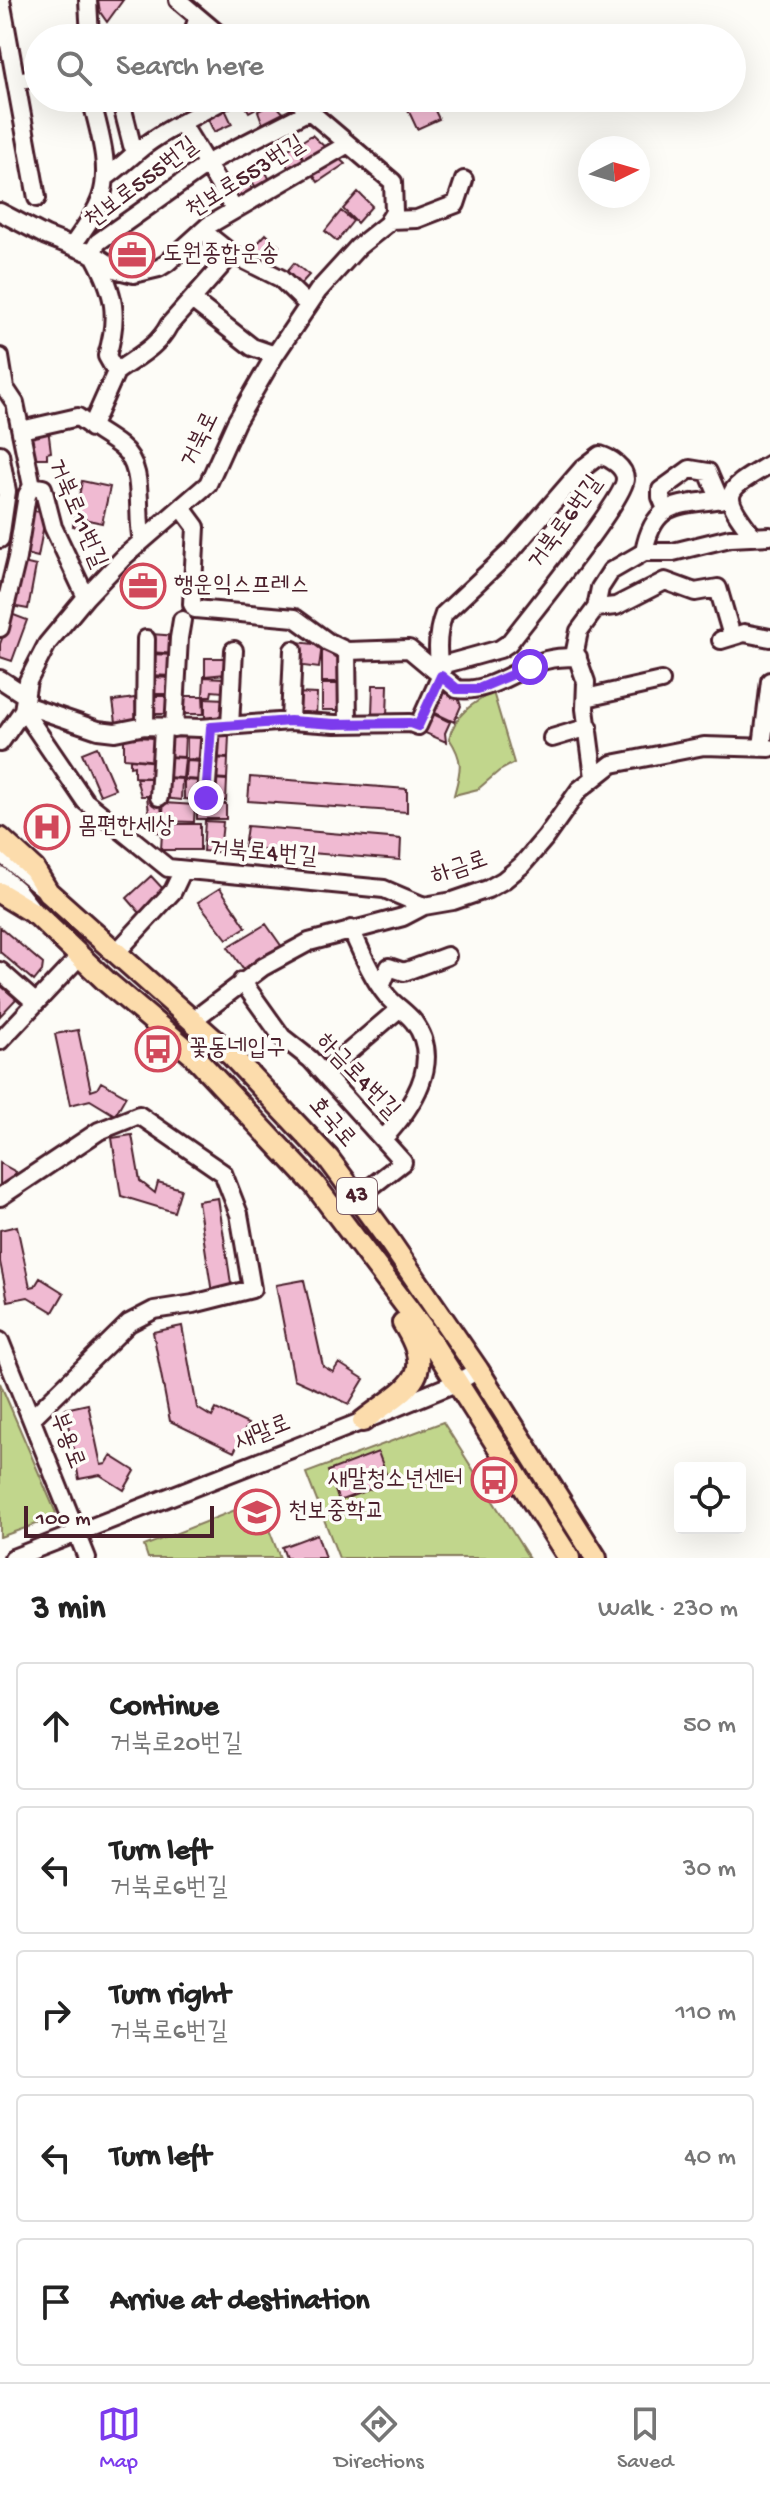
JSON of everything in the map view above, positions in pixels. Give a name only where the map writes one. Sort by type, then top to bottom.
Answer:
[{"type":"main road","name":"호국로","points":[[0,838],[34,869],[48,892],[192,1021],[281,1106],[328,1158],[478,1370],[596,1558]]},
{"type":"main road","name":"43","points":[[0,893],[38,916],[192,1054],[314,1184],[421,1326],[569,1558]]},
{"type":"main road","points":[[360,1246],[414,1341],[420,1360],[414,1378],[363,1421]]},
{"type":"street","points":[[1,0],[37,198]]},
{"type":"street","points":[[88,0],[92,24]]},
{"type":"street","points":[[178,0],[206,24]]},
{"type":"street","points":[[196,24],[198,17]]},
{"type":"street","points":[[16,81],[24,80]]},
{"type":"street","points":[[72,246],[101,198],[105,178],[94,112]]},
{"type":"street","points":[[126,112],[132,145],[137,151]]},
{"type":"street","points":[[105,178],[126,164],[137,151],[203,112]]},
{"type":"street","name":"천보로555번길","points":[[93,255],[98,242],[215,159],[307,112]]},
{"type":"street","points":[[310,112],[393,182],[394,212],[389,220]]},
{"type":"street","points":[[182,124],[234,209]]},
{"type":"street","name":"천보로553번길","points":[[0,212],[93,255],[118,270],[134,274],[167,263],[234,209],[348,144]]},
{"type":"street","points":[[389,220],[417,219],[456,204],[464,180]]},
{"type":"street","name":"거북로","points":[[0,743],[25,704],[28,681],[47,644],[86,597],[142,541],[208,484],[236,422],[308,305],[343,261],[389,220]]},
{"type":"street","points":[[203,231],[232,254],[280,278],[308,305]]},
{"type":"street","points":[[91,428],[116,372],[141,358],[164,335],[169,325],[232,254]]},
{"type":"street","points":[[93,255],[108,280],[115,310],[107,356],[116,372]]},
{"type":"street","points":[[192,300],[252,347],[275,355]]},
{"type":"street","name":"거북로11번길","points":[[0,357],[5,388],[15,403],[32,486],[43,488],[53,527],[86,597]]},
{"type":"street","points":[[21,430],[78,417],[122,447],[134,463],[138,480],[138,521],[142,541]]},
{"type":"street","points":[[0,454],[7,491],[0,539]]},
{"type":"street","name":"거북로6번길","points":[[600,455],[611,458],[624,473],[626,481],[610,511],[509,643],[444,670],[437,652],[444,614],[512,550],[583,468],[600,455]]},
{"type":"street","points":[[644,552],[655,520],[666,509],[681,503],[701,504],[725,499],[735,485],[770,464]]},
{"type":"street","points":[[666,509],[661,490],[690,469],[708,472],[741,520],[762,536]]},
{"type":"street","points":[[0,628],[17,558],[27,495],[32,486]]},
{"type":"street","points":[[182,508],[196,527],[192,604],[195,609],[295,618],[328,642],[347,651],[409,649],[444,670],[457,689],[478,689],[546,660],[578,657]]},
{"type":"street","points":[[594,777],[586,682],[575,651],[579,631],[596,608],[600,588],[611,571],[644,552],[673,552],[730,538],[762,536]]},
{"type":"street","points":[[596,608],[616,606],[665,581],[695,592],[718,588],[727,638],[744,633],[770,638]]},
{"type":"street","points":[[159,797],[161,728],[182,620]]},
{"type":"street","points":[[146,639],[161,728]]},
{"type":"street","points":[[230,726],[234,650]]},
{"type":"street","points":[[290,721],[293,650]]},
{"type":"street","points":[[347,651],[348,724]]},
{"type":"street","points":[[0,679],[25,704],[98,730],[115,732],[290,721],[410,723],[418,726],[444,670]]},
{"type":"street","points":[[586,698],[661,681]]},
{"type":"street","points":[[766,739],[770,681]]},
{"type":"street","name":"거북로4번길","points":[[25,704],[85,801],[168,868],[384,889],[424,906]]},
{"type":"street","points":[[206,798],[211,727]]},
{"type":"street","points":[[552,738],[589,727]]},
{"type":"street","name":"하금로","points":[[192,1021],[242,981],[309,942],[403,917],[424,906],[453,901],[504,880],[522,865],[579,790],[612,764],[704,746],[766,739]]},
{"type":"street","name":"호국로","points":[[0,853],[48,892]]},
{"type":"street","points":[[115,954],[173,891],[183,870]]},
{"type":"street","points":[[0,875],[38,916]]},
{"type":"street","points":[[351,929],[369,970],[413,1022],[422,1038],[426,1059],[421,1085],[402,1119],[383,1139]]},
{"type":"street","points":[[0,1041],[80,956]]},
{"type":"street","points":[[381,987],[389,967],[404,972],[447,956]]},
{"type":"street","points":[[0,971],[35,1002]]},
{"type":"street","name":"하금로4번길","points":[[242,981],[282,1037],[324,1073],[403,1162],[358,1197]]},
{"type":"street","points":[[324,1073],[399,1009]]},
{"type":"street","points":[[0,1197],[99,1131],[139,1115],[223,1173],[239,1214],[252,1289],[154,1310],[129,1323],[32,1418]]},
{"type":"street","name":"부용로","points":[[0,1341],[32,1418],[71,1536],[87,1558]]},
{"type":"street","name":"새말로","points":[[13,1558],[363,1421],[458,1382],[478,1370]]},
{"type":"green space","points":[[493,692],[514,763],[478,789],[454,795],[460,765],[449,738],[452,729],[466,710]]},
{"type":"green space","points":[[0,1383],[56,1513],[51,1519],[0,1537]]},
{"type":"green space","points":[[443,1422],[529,1558],[339,1558],[306,1473]]},
{"type":"green space","points":[[258,1501],[280,1558],[148,1558],[144,1546]]},
{"type":"building","points":[[98,0],[123,0],[107,22],[100,12]]},
{"type":"building","points":[[226,112],[232,124],[214,132],[205,113]]},
{"type":"building","points":[[258,112],[282,112],[288,118],[264,127]]},
{"type":"building","points":[[409,112],[436,112],[439,119],[417,129]]},
{"type":"building","points":[[312,135],[327,149],[305,161],[296,145]]},
{"type":"building","points":[[296,145],[305,162],[290,171],[280,153]]},
{"type":"building","points":[[336,156],[345,164],[318,182],[310,170]]},
{"type":"building","points":[[261,163],[270,180],[256,187],[245,172]]},
{"type":"building","points":[[243,173],[252,189],[234,199],[225,183]]},
{"type":"building","points":[[358,192],[372,206],[357,223],[343,209]]},
{"type":"building","points":[[341,211],[353,221],[337,241],[325,231]]},
{"type":"building","points":[[266,234],[279,246],[266,261],[260,256],[255,262],[247,255]]},
{"type":"building","points":[[294,263],[309,275],[298,287],[284,275]]},
{"type":"building","points":[[48,428],[51,452],[47,453],[47,458],[32,458],[30,430]]},
{"type":"building","points":[[82,481],[110,487],[102,523],[84,519],[82,528],[73,526]]},
{"type":"building","points":[[29,510],[46,513],[38,557],[21,553]]},
{"type":"building","points":[[19,562],[36,566],[28,609],[11,606]]},
{"type":"building","points":[[11,614],[27,620],[12,661],[0,657],[0,644]]},
{"type":"building","points":[[151,634],[177,636],[176,654],[150,652]]},
{"type":"building","points":[[297,642],[322,645],[319,668],[295,665]]},
{"type":"building","points":[[322,651],[339,651],[339,682],[322,682]]},
{"type":"building","points":[[149,654],[175,655],[174,676],[148,675]]},
{"type":"building","points":[[205,658],[227,658],[226,674],[205,676]]},
{"type":"building","points":[[150,677],[173,678],[172,694],[150,694]]},
{"type":"building","points":[[204,677],[224,678],[223,692],[212,691],[211,696],[203,696]]},
{"type":"building","points":[[322,684],[340,684],[339,710],[322,710]]},
{"type":"building","points":[[373,685],[388,685],[387,716],[372,715]]},
{"type":"building","points":[[444,687],[456,692],[461,706],[454,722],[433,712]]},
{"type":"building","points":[[294,693],[317,694],[316,717],[293,716]]},
{"type":"building","points":[[151,696],[172,696],[172,714],[151,714]]},
{"type":"building","points":[[181,696],[203,696],[204,714],[181,714]]},
{"type":"building","points":[[135,698],[137,725],[117,729],[113,701]]},
{"type":"building","points":[[205,698],[225,699],[224,720],[205,720]]},
{"type":"building","points":[[431,713],[450,722],[445,733],[446,742],[423,732]]},
{"type":"building","points":[[167,734],[185,735],[184,757],[165,756]]},
{"type":"building","points":[[187,734],[207,735],[206,760],[187,759]]},
{"type":"building","points":[[213,734],[229,735],[228,758],[212,757]]},
{"type":"building","points":[[132,737],[157,738],[159,761],[124,758],[124,740]]},
{"type":"building","points":[[97,747],[115,789],[100,795],[82,753]]},
{"type":"building","points":[[167,757],[185,758],[183,778],[165,777]]},
{"type":"building","points":[[211,758],[228,759],[227,779],[210,778]]},
{"type":"building","points":[[130,759],[157,762],[156,778],[134,777]]},
{"type":"building","points":[[186,761],[204,762],[203,780],[185,779]]},
{"type":"building","points":[[250,777],[407,789],[407,812],[248,801]]},
{"type":"building","points":[[136,778],[157,778],[157,796],[141,796]]},
{"type":"building","points":[[165,778],[182,779],[181,800],[163,798]]},
{"type":"building","points":[[211,779],[227,780],[226,801],[209,800]]},
{"type":"building","points":[[184,780],[202,781],[201,800],[184,799]]},
{"type":"building","points":[[147,797],[161,802],[162,819],[154,818],[154,813],[149,812]]},
{"type":"building","points":[[164,803],[195,805],[194,822],[162,821]]},
{"type":"building","points":[[197,803],[226,804],[226,819],[197,819]]},
{"type":"building","points":[[205,821],[223,822],[220,852],[203,851]]},
{"type":"building","points":[[157,824],[200,824],[200,850],[161,850],[162,833],[157,832]]},
{"type":"building","points":[[247,826],[401,839],[400,860],[244,848]]},
{"type":"building","points":[[151,876],[165,891],[140,913],[127,898]]},
{"type":"building","points":[[220,888],[246,927],[227,939],[198,902]]},
{"type":"building","points":[[266,924],[282,947],[245,972],[228,947]]},
{"type":"building","points":[[0,927],[43,964],[34,981],[0,952]]},
{"type":"building","points":[[0,985],[16,999],[0,1016]]},
{"type":"building","points":[[78,1030],[91,1091],[97,1089],[101,1082],[126,1096],[115,1115],[90,1100],[70,1105],[55,1034]]},
{"type":"building","points":[[132,1135],[140,1181],[155,1193],[158,1182],[181,1189],[174,1212],[121,1196],[112,1138]]},
{"type":"building","points":[[0,1163],[16,1172],[5,1191],[0,1188]]},
{"type":"building","points":[[218,1198],[232,1290],[212,1293],[198,1201]]},
{"type":"building","points":[[17,1226],[30,1287],[35,1286],[40,1278],[64,1293],[53,1312],[28,1297],[8,1301],[0,1262],[0,1230]]},
{"type":"building","points":[[304,1280],[323,1366],[333,1372],[339,1363],[364,1379],[349,1404],[294,1379],[276,1285]]},
{"type":"building","points":[[182,1326],[197,1408],[212,1417],[216,1409],[248,1424],[234,1452],[170,1421],[153,1332]]},
{"type":"building","points":[[88,1404],[101,1465],[106,1464],[111,1456],[135,1471],[124,1490],[100,1475],[79,1479],[65,1409]]},
{"type":"building","points":[[378,1452],[389,1482],[339,1501],[328,1471]]},
{"type":"building","name":"천보중학교","points":[[317,1534],[325,1558],[286,1558],[282,1547]]},
{"type":"place","name":"도원종합운송","points":[[132,255]]},
{"type":"place","name":"행운익스프레스","points":[[143,586]]},
{"type":"place","name":"몸편한세상","points":[[47,827]]},
{"type":"place","name":"꽃동네입구","points":[[158,1049]]},
{"type":"place","name":"새말청소년센터","points":[[494,1480]]},
{"type":"place","name":"천보중학교","points":[[257,1512]]},
{"type":"route","points":[[206,798],[211,727],[290,721],[410,723],[418,726],[441,676],[457,689],[478,689],[530,667]]}]
